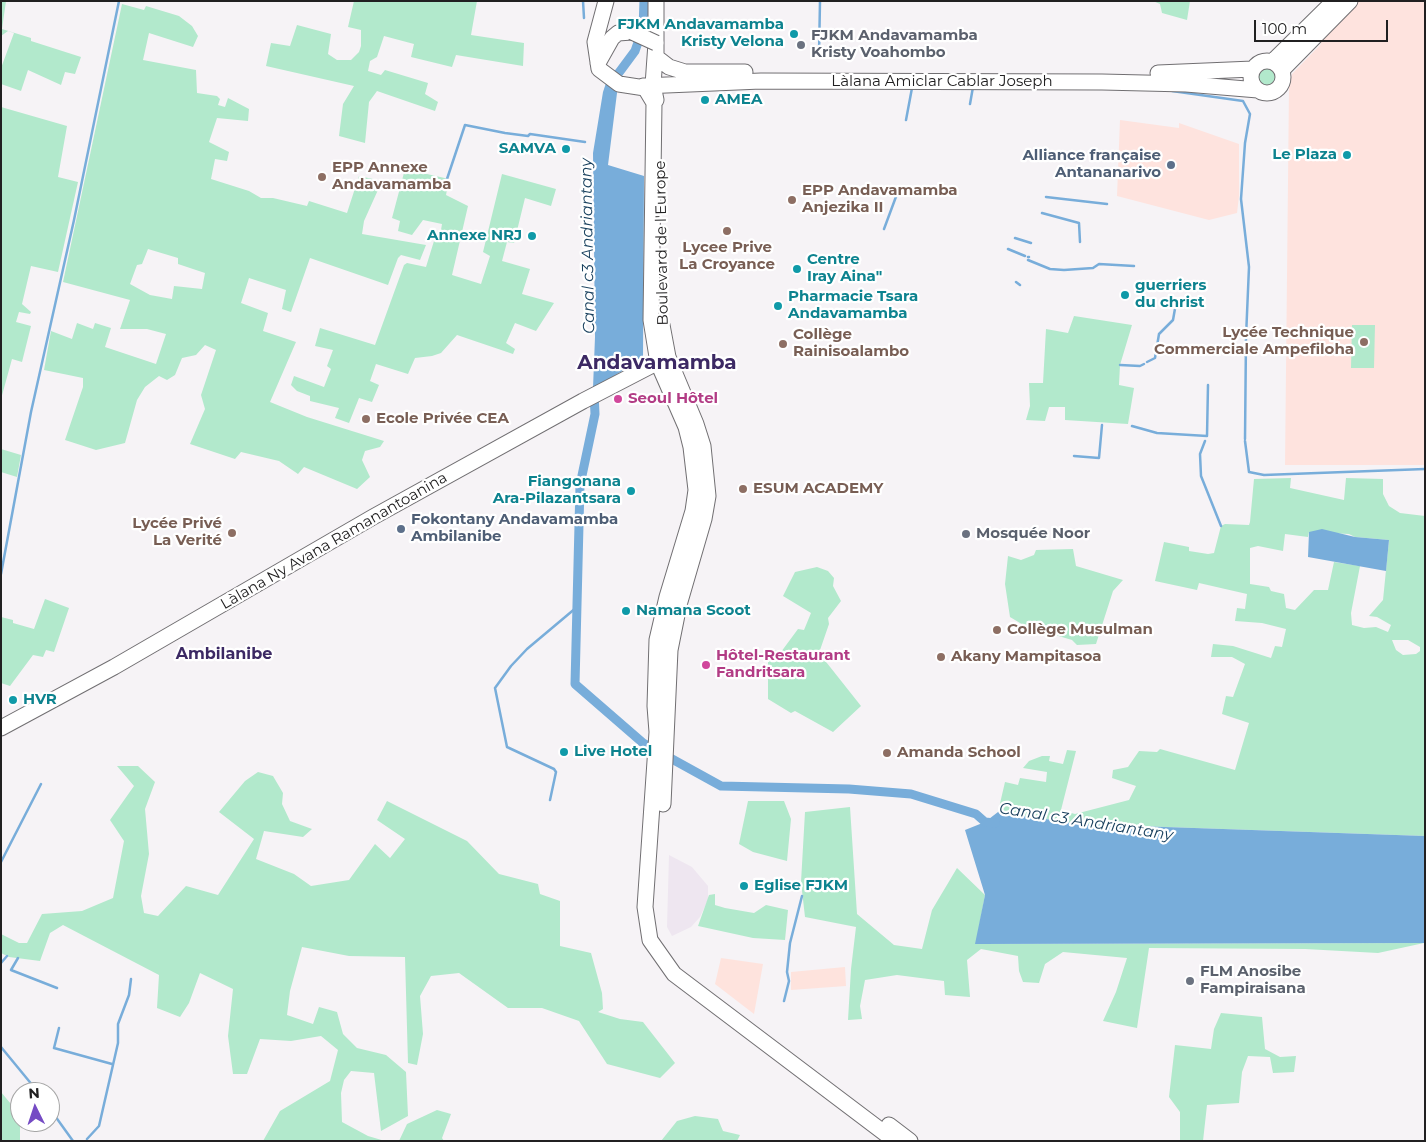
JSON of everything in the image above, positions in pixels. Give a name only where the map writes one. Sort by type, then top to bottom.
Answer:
[{"type":"street","points":[[606,1],[595,42],[599,66],[623,85],[646,88],[654,103],[651,320],[663,360]]},
{"type":"street","points":[[653,85],[656,50],[656,1]]},
{"type":"street","points":[[1278,65],[1334,1]]},
{"type":"street","points":[[1278,65],[1350,1]]},
{"type":"street","points":[[599,66],[612,38],[618,33],[632,32],[656,50]]},
{"type":"street","name":"Làlana Amiclar Cablar Joseph","points":[[656,50],[669,67],[685,72],[1164,73],[1252,69]]},
{"type":"street","points":[[1261,61],[1278,65],[1284,77],[1278,90],[1266,93],[1258,90],[1251,78],[1252,69],[1261,61]]},
{"type":"street","name":"Làlana Amiclar Cablar Joseph","points":[[623,85],[761,81],[1102,82],[1186,84],[1258,90]]},
{"type":"street","name":"Boulevard de l'Europe","points":[[653,85],[662,129],[663,360],[686,427],[691,447],[696,490],[693,511],[656,640],[655,706],[657,732],[645,907],[650,940],[674,974],[895,1141]]},
{"type":"street","name":"Boulevard de l'Europe","points":[[663,360],[696,424],[707,472],[708,496],[704,519],[679,605],[670,650],[666,770],[653,907],[656,941],[679,970],[769,1033],[910,1141]]},
{"type":"street","name":"Làlana Ny Avana Ramanantoanina","points":[[1,728],[114,667],[373,517],[594,395],[663,360]]},
{"type":"shaded area","points":[[1358,1],[1425,1],[1425,465],[1285,465],[1289,87],[1292,74],[1321,44],[1318,40]]},
{"type":"shaded area","points":[[1120,120],[1179,128],[1179,123],[1239,144],[1239,196],[1237,213],[1209,220],[1117,196]]},
{"type":"shaded area","points":[[669,855],[692,867],[708,886],[708,900],[700,917],[691,927],[672,936],[667,927]]},
{"type":"shaded area","points":[[721,958],[763,964],[754,1014],[715,984]]},
{"type":"shaded area","points":[[845,967],[846,986],[791,990],[791,972]]},
{"type":"green space","points":[[1,1],[6,1],[2,29],[31,38],[31,41],[81,57],[75,74],[65,72],[61,85],[28,70],[21,91],[1,84],[1,68],[14,33],[8,31],[1,36]]},
{"type":"green space","points":[[354,1],[477,1],[471,35],[524,43],[523,66],[456,55],[452,67],[411,57],[414,44],[384,36],[377,57],[370,61],[368,71],[381,75],[385,70],[428,83],[425,94],[438,102],[435,111],[377,91],[369,102],[365,143],[339,136],[343,104],[354,86],[266,66],[271,43],[290,46],[297,25],[331,34],[328,54],[337,60],[351,60],[359,52],[361,46],[361,30],[348,27]]},
{"type":"green space","points":[[1153,1],[1190,1],[1187,20],[1162,13],[1160,4]]},
{"type":"green space","points":[[122,4],[144,10],[146,6],[179,16],[192,26],[198,36],[193,47],[149,33],[143,60],[196,70],[197,93],[217,96],[220,99],[218,105],[225,107],[228,98],[249,109],[248,121],[217,118],[209,142],[229,152],[227,161],[215,159],[211,179],[249,191],[261,198],[273,198],[307,206],[309,201],[347,213],[359,176],[382,181],[364,221],[362,234],[426,245],[420,260],[401,255],[398,258],[388,285],[310,258],[291,312],[282,309],[286,290],[249,278],[241,303],[268,313],[263,331],[296,342],[270,402],[307,417],[384,441],[380,447],[365,451],[362,460],[370,477],[357,489],[304,467],[298,474],[279,461],[241,452],[235,459],[190,444],[205,409],[201,395],[216,350],[205,345],[196,355],[182,358],[175,375],[167,380],[159,376],[145,387],[137,400],[125,443],[96,450],[65,440],[83,387],[83,378],[44,370],[51,331],[72,339],[77,323],[93,329],[95,323],[111,328],[105,347],[156,364],[166,334],[147,329],[120,329],[130,300],[63,282]],"holes":[[[148,249],[178,258],[178,264],[205,273],[202,289],[174,286],[172,299],[150,295],[130,284],[137,265],[142,264]]]},
{"type":"green space","points":[[1268,66],[1275,69],[1278,76],[1275,83],[1268,86],[1261,83],[1258,76],[1261,69]]},
{"type":"green space","points":[[1,107],[67,126],[58,177],[78,182],[58,272],[31,266],[22,304],[31,312],[30,314],[19,312],[16,322],[31,326],[22,362],[12,359],[1,399]]},
{"type":"green space","points":[[405,169],[449,179],[446,195],[468,206],[452,275],[481,284],[490,256],[483,252],[502,174],[556,189],[551,206],[525,198],[514,243],[507,242],[502,261],[530,269],[522,294],[554,303],[536,331],[515,323],[506,343],[515,349],[513,354],[457,335],[441,353],[415,358],[408,374],[376,364],[370,381],[379,385],[372,402],[359,398],[349,423],[335,418],[339,408],[310,401],[310,396],[297,391],[291,385],[294,376],[324,387],[331,369],[327,366],[333,350],[315,346],[320,328],[375,345],[404,265],[407,263],[426,267],[434,241],[439,242],[442,224],[423,220],[412,235],[398,231],[400,221],[392,218]]},
{"type":"green space","points":[[1074,316],[1132,325],[1120,365],[1119,385],[1134,388],[1128,424],[1065,420],[1065,407],[1049,407],[1045,421],[1026,420],[1030,406],[1029,383],[1043,383],[1046,329],[1068,333]]},
{"type":"green space","points":[[1352,325],[1375,325],[1374,368],[1351,368]]},
{"type":"green space","points":[[1,449],[21,455],[17,477],[1,472]]},
{"type":"green space","points":[[1291,478],[1290,488],[1344,500],[1346,478],[1383,479],[1383,494],[1389,506],[1400,513],[1425,516],[1425,836],[1079,824],[998,812],[1005,782],[1018,785],[1020,778],[1046,782],[1047,772],[1023,768],[1029,761],[1042,756],[1050,756],[1049,761],[1063,764],[1067,750],[1076,751],[1061,810],[1075,814],[1129,800],[1136,786],[1112,778],[1113,770],[1128,767],[1139,751],[1157,752],[1160,749],[1235,770],[1249,723],[1222,714],[1226,696],[1233,697],[1245,664],[1232,657],[1211,657],[1213,644],[1233,646],[1271,658],[1275,646],[1282,647],[1286,629],[1262,623],[1235,621],[1237,608],[1245,609],[1247,594],[1199,583],[1197,590],[1155,581],[1164,542],[1189,547],[1189,551],[1214,553],[1221,526],[1225,524],[1249,525],[1254,479]],"holes":[[[1309,532],[1349,534],[1355,537],[1389,540],[1383,600],[1369,616],[1377,617],[1391,625],[1388,632],[1376,627],[1364,628],[1352,625],[1351,613],[1360,566],[1334,562],[1328,590],[1314,590],[1295,610],[1286,608],[1284,594],[1271,591],[1269,587],[1250,584],[1250,548],[1258,546],[1283,551],[1285,534],[1308,537]],[[1392,640],[1408,640],[1420,647],[1420,651],[1416,654],[1403,655],[1396,650]]]},
{"type":"green space","points":[[1073,549],[1076,566],[1123,580],[1113,591],[1096,644],[1077,645],[1072,640],[1025,626],[1010,617],[1005,584],[1008,556],[1021,560],[1034,555],[1036,550]]},
{"type":"green space","points":[[817,567],[828,571],[834,578],[833,586],[841,601],[828,618],[829,624],[819,653],[861,706],[833,732],[795,711],[791,713],[768,699],[768,648],[781,652],[798,629],[804,630],[811,613],[783,596],[795,572]]},
{"type":"green space","points":[[45,599],[69,608],[54,652],[46,650],[43,657],[33,655],[10,686],[1,683],[1,617],[13,620],[13,623],[34,629]]},
{"type":"green space","points":[[117,766],[138,766],[155,782],[145,809],[149,854],[141,896],[144,913],[158,916],[186,886],[218,895],[254,839],[219,812],[245,781],[258,772],[273,776],[283,793],[282,804],[290,821],[312,829],[303,837],[264,831],[256,859],[294,874],[311,886],[349,880],[375,844],[390,858],[405,839],[377,820],[387,801],[467,841],[499,874],[538,884],[540,894],[560,901],[560,946],[591,953],[602,993],[603,1009],[598,1012],[620,1019],[643,1022],[675,1063],[660,1078],[607,1064],[579,1021],[542,1008],[508,1008],[459,973],[431,976],[420,996],[423,1034],[417,1065],[408,1063],[405,957],[349,956],[302,947],[290,991],[287,1015],[313,1024],[319,1007],[337,1012],[343,1034],[357,1048],[386,1055],[406,1072],[408,1116],[381,1131],[374,1073],[351,1071],[344,1080],[341,1093],[342,1122],[368,1136],[385,1141],[263,1141],[280,1111],[330,1081],[338,1050],[321,1036],[291,1041],[260,1039],[247,1074],[233,1074],[228,1036],[233,989],[200,973],[189,1003],[180,1017],[157,1008],[159,975],[63,925],[50,933],[40,961],[9,957],[1,953],[1,934],[19,943],[27,943],[42,914],[82,911],[113,898],[124,841],[110,820],[134,786]]},
{"type":"green space","points":[[748,801],[784,801],[791,819],[787,861],[753,852],[739,844]]},
{"type":"green space","points":[[850,807],[857,914],[894,945],[922,949],[932,910],[957,868],[985,895],[976,944],[1424,943],[1378,953],[1305,949],[1149,948],[1137,1028],[1103,1021],[1116,992],[1127,958],[1063,952],[1045,964],[1039,983],[1023,982],[1019,971],[1018,956],[981,949],[967,960],[970,997],[945,995],[944,981],[897,975],[865,980],[860,1006],[862,1019],[848,1020],[856,927],[805,917],[801,882],[805,812]]},
{"type":"green space","points":[[715,894],[715,905],[725,908],[754,913],[766,905],[788,910],[785,940],[753,938],[698,926],[709,895]]},
{"type":"green space","points":[[1221,1013],[1262,1017],[1265,1049],[1280,1057],[1296,1056],[1294,1072],[1273,1073],[1270,1057],[1248,1056],[1242,1072],[1239,1103],[1207,1105],[1203,1141],[1180,1141],[1180,1112],[1169,1097],[1175,1045],[1211,1049],[1214,1029]]},
{"type":"green space","points":[[1,1092],[10,1103],[10,1132],[20,1132],[20,1141],[1,1141]]},
{"type":"green space","points":[[437,1110],[451,1114],[442,1138],[444,1141],[399,1141],[407,1124]]},
{"type":"green space","points":[[695,1116],[718,1119],[723,1131],[740,1135],[737,1141],[661,1141],[677,1121]]},
{"type":"water","points":[[608,77],[618,85],[608,165],[644,176],[643,359],[593,388],[595,337],[593,153],[603,92]]},
{"type":"water","points":[[1322,529],[1355,537],[1389,540],[1386,571],[1308,557],[1309,532]]},
{"type":"water","points":[[998,812],[1079,824],[1425,836],[1425,943],[975,944],[985,895],[965,830],[985,822]]},
{"type":"waterway","points":[[1,574],[31,412],[74,220],[119,1]]},
{"type":"waterway","points":[[583,1],[584,18]]},
{"type":"waterway","name":"Canal c3 Andriantany","points":[[612,82],[635,51],[643,28],[644,1]]},
{"type":"waterway","points":[[819,55],[820,1]]},
{"type":"waterway","points":[[970,104],[973,87]]},
{"type":"waterway","points":[[906,120],[912,88]]},
{"type":"waterway","points":[[1172,91],[1243,101],[1250,114],[1245,143],[1241,199],[1249,267],[1245,439]]},
{"type":"waterway","points":[[447,179],[465,125],[505,133],[528,136],[530,134],[585,142]]},
{"type":"waterway","points":[[884,229],[897,194]]},
{"type":"waterway","points":[[1046,197],[1107,204]]},
{"type":"waterway","points":[[1042,213],[1079,223],[1080,242]]},
{"type":"waterway","points":[[1015,238],[1031,243]]},
{"type":"waterway","points":[[1008,249],[1025,256]]},
{"type":"waterway","points":[[1028,260],[1050,269],[1064,270],[1093,268],[1099,264],[1134,266]]},
{"type":"waterway","points":[[1016,282],[1020,285]]},
{"type":"waterway","points":[[1147,362],[1155,358],[1159,334],[1173,320],[1176,303]]},
{"type":"waterway","points":[[1120,365],[1140,366],[1144,364]]},
{"type":"waterway","points":[[1207,436],[1208,385]]},
{"type":"waterway","name":"Canal c3 Andriantany","points":[[594,393],[595,414],[580,485],[575,684],[643,743],[721,786],[849,789],[911,794],[976,814],[985,822],[995,823]]},
{"type":"waterway","points":[[1074,456],[1099,458],[1102,425]]},
{"type":"waterway","points":[[1132,426],[1157,433],[1207,436]]},
{"type":"waterway","points":[[1205,441],[1200,454],[1201,476],[1221,526]]},
{"type":"waterway","points":[[1245,441],[1249,472],[1264,475],[1425,469]]},
{"type":"waterway","points":[[550,800],[556,772],[554,769],[507,747],[495,688],[511,666],[527,649],[577,607]]},
{"type":"waterway","points":[[1,862],[41,784]]},
{"type":"waterway","points":[[784,1001],[789,981],[787,972],[790,943],[802,896]]},
{"type":"waterway","points":[[1,963],[7,956]]},
{"type":"waterway","points":[[18,958],[11,970],[57,988]]},
{"type":"waterway","points":[[87,1139],[99,1126],[118,1043],[118,1024],[129,995],[131,979]]},
{"type":"waterway","points":[[59,1028],[54,1048],[112,1064]]},
{"type":"waterway","points":[[1,1047],[30,1082]]},
{"type":"waterway","points":[[60,1123],[73,1141]]},
{"type":"place","name":"FJKM Andavamamba Kristy Velona","points":[[794,34]]},
{"type":"place","name":"FJKM Andavamamba Kristy Voahombo","points":[[801,45]]},
{"type":"place","name":"AMEA","points":[[705,100]]},
{"type":"place","name":"SAMVA","points":[[566,149]]},
{"type":"place","name":"Le Plaza","points":[[1347,155]]},
{"type":"place","name":"Alliance française Antananarivo","points":[[1171,165]]},
{"type":"place","name":"EPP Annexe Andavamamba","points":[[322,177]]},
{"type":"place","name":"EPP Andavamamba Anjezika II","points":[[792,200]]},
{"type":"place","name":"Lycee Prive La Croyance","points":[[727,231]]},
{"type":"place","name":"Annexe NRJ","points":[[532,236]]},
{"type":"place","name":"Centre Iray Aina\"","points":[[797,269]]},
{"type":"place","name":"guerriers du christ","points":[[1125,295]]},
{"type":"place","name":"Pharmacie Tsara Andavamamba","points":[[778,306]]},
{"type":"place","name":"Lycée Technique Commerciale Ampefiloha","points":[[1364,342]]},
{"type":"place","name":"Collège Rainisoalambo","points":[[783,344]]},
{"type":"place","name":"Seoul Hôtel","points":[[618,399]]},
{"type":"place","name":"Ecole Privée CEA","points":[[366,419]]},
{"type":"place","name":"ESUM ACADEMY","points":[[743,489]]},
{"type":"place","name":"Fiangonana Ara-Pilazantsara","points":[[631,491]]},
{"type":"place","name":"Fokontany Andavamamba Ambilanibe","points":[[401,529]]},
{"type":"place","name":"Lycée Privé La Verité","points":[[232,533]]},
{"type":"place","name":"Mosquée Noor","points":[[966,534]]},
{"type":"place","name":"Namana Scoot","points":[[626,611]]},
{"type":"place","name":"Collège Musulman","points":[[997,630]]},
{"type":"place","name":"Akany Mampitasoa","points":[[941,657]]},
{"type":"place","name":"Hôtel-Restaurant Fandritsara","points":[[706,665]]},
{"type":"place","name":"HVR","points":[[13,700]]},
{"type":"place","name":"Live Hotel","points":[[564,752]]},
{"type":"place","name":"Amanda School","points":[[887,753]]},
{"type":"place","name":"Eglise FJKM","points":[[744,886]]},
{"type":"place","name":"FLM Anosibe Fampiraisana","points":[[1190,981]]},
{"type":"district","name":"Andavamamba","points":[[657,363]]},
{"type":"district","name":"Ambilanibe","points":[[224,654]]}]
